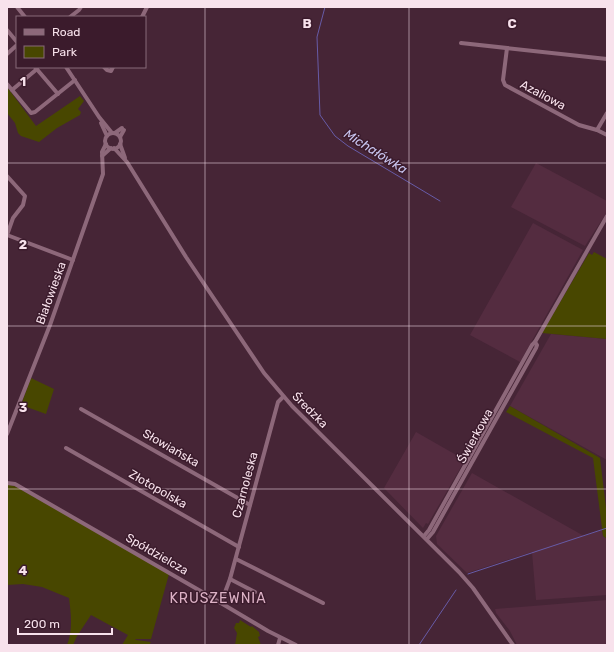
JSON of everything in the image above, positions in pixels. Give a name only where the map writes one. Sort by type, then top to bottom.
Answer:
[{"type":"street","points":[[17,7],[25,16]]},
{"type":"street","points":[[71,16],[81,7]]},
{"type":"street","points":[[142,16],[147,7]]},
{"type":"street","points":[[7,30],[16,41]]},
{"type":"street","points":[[461,43],[607,59]]},
{"type":"street","points":[[7,54],[16,47]]},
{"type":"street","name":"Azaliowa","points":[[507,48],[503,80],[505,85],[579,125],[597,130],[607,135]]},
{"type":"street","points":[[12,90],[36,68],[58,94]]},
{"type":"street","points":[[67,68],[99,117],[107,136],[106,144],[112,148]]},
{"type":"street","points":[[105,68],[111,71],[112,68]]},
{"type":"street","points":[[7,84],[31,113],[33,113],[75,80]]},
{"type":"street","points":[[597,130],[607,113]]},
{"type":"street","points":[[99,117],[114,133],[120,137]]},
{"type":"street","points":[[102,156],[120,144],[120,137],[123,129],[107,136]]},
{"type":"street","name":"Białowieska","points":[[7,434],[50,325],[103,174],[102,156],[106,144]]},
{"type":"street","name":"Średzka","points":[[120,144],[127,162],[198,275],[264,373],[283,397],[456,568],[473,588],[512,645]]},
{"type":"street","name":"Średzka","points":[[112,148],[127,162]]},
{"type":"street","points":[[7,176],[25,196],[23,205],[13,218],[7,235],[73,260]]},
{"type":"street","name":"Świerkowa","points":[[425,538],[532,345],[607,216]]},
{"type":"street","name":"Czarnoleska","points":[[221,603],[236,559],[278,402],[283,397]]},
{"type":"street","name":"Słowiańska","points":[[81,408],[250,505]]},
{"type":"street","name":"Złotopolska","points":[[66,448],[239,547]]},
{"type":"street","name":"Spółdzielcza","points":[[7,484],[15,484],[280,638],[296,645]]},
{"type":"street","points":[[236,559],[323,603]]},
{"type":"street","points":[[230,579],[255,592]]},
{"type":"street","points":[[278,645],[280,638]]},
{"type":"shaded area","points":[[536,163],[607,201],[607,212],[585,246],[511,207]]},
{"type":"shaded area","points":[[533,223],[583,250],[520,362],[470,335]]},
{"type":"shaded area","points":[[551,334],[607,339],[607,460],[510,406]]},
{"type":"shaded area","points":[[416,432],[465,460],[428,524],[426,523],[423,528],[384,488]]},
{"type":"shaded area","points":[[472,473],[584,536],[602,530],[603,536],[607,539],[607,595],[536,600],[532,552],[467,573],[437,544],[436,536]]},
{"type":"shaded area","points":[[607,600],[607,645],[517,645],[510,631],[496,613],[495,609]]},
{"type":"green space","points":[[7,87],[36,126],[80,96],[84,101],[78,109],[81,112],[80,115],[57,128],[39,142],[21,136],[18,133],[15,123],[7,113]]},
{"type":"green space","points":[[594,252],[607,259],[607,339],[542,333],[589,253],[592,255]]},
{"type":"green space","points":[[31,378],[54,389],[46,414],[21,405]]},
{"type":"green space","points":[[510,406],[600,458],[607,516],[607,539],[603,536],[593,458],[506,412]]},
{"type":"green space","points":[[7,484],[17,487],[169,574],[151,639],[135,639],[151,642],[149,645],[122,645],[128,635],[91,615],[77,636],[73,645],[67,645],[71,628],[69,598],[42,587],[23,584],[7,585]]},
{"type":"green space","points":[[240,620],[251,627],[252,626],[259,632],[260,636],[258,637],[261,645],[235,645],[237,633],[234,628],[236,623],[239,623]]},
{"type":"waterway","name":"Michałówka","points":[[325,7],[317,37],[320,115],[335,136],[348,146],[440,201]]},
{"type":"waterway","points":[[468,574],[607,528]]},
{"type":"waterway","points":[[419,645],[456,590]]},
{"type":"district","name":"KRUSZEWNIA","points":[[218,598]]}]
